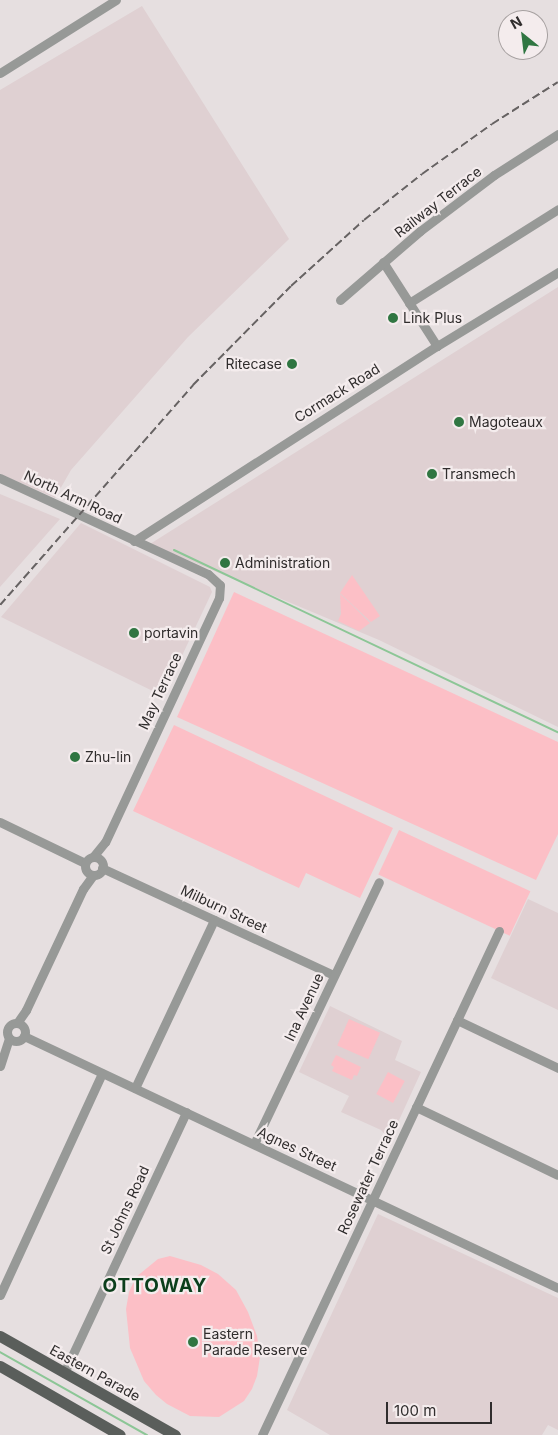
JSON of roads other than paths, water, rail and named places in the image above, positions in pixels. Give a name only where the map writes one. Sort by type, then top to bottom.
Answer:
[{"type":"main road","name":"Eastern Parade","points":[[0,1336],[175,1435]]},
{"type":"main road","points":[[0,1366],[119,1435]]},
{"type":"street","points":[[0,73],[116,0]]},
{"type":"street","name":"Railway Terrace","points":[[340,300],[383,262],[487,180],[558,134]]},
{"type":"street","points":[[409,303],[558,209]]},
{"type":"street","points":[[383,262],[437,346]]},
{"type":"street","name":"Cormack Road","points":[[134,541],[437,346],[558,272]]},
{"type":"street","name":"North Arm Road","points":[[0,478],[134,541]]},
{"type":"street","name":"May Terrace","points":[[88,870],[93,857],[105,842],[221,591],[220,585],[214,578],[134,541]]},
{"type":"street","points":[[0,822],[88,870],[99,873],[102,865]]},
{"type":"street","name":"May Terrace","points":[[102,865],[105,842]]},
{"type":"street","name":"Milburn Street","points":[[93,857],[102,865],[334,976]]},
{"type":"street","points":[[0,1066],[12,1034],[20,1025],[82,889],[88,870]]},
{"type":"street","name":"Ina Avenue","points":[[254,1144],[379,882]]},
{"type":"street","points":[[135,1088],[214,920]]},
{"type":"street","name":"Rosewater Terrace","points":[[262,1435],[499,930]]},
{"type":"street","points":[[457,1020],[558,1068]]},
{"type":"street","points":[[12,1034],[20,1025]]},
{"type":"street","name":"Agnes Street","points":[[12,1034],[135,1088],[558,1288]]},
{"type":"street","points":[[0,1294],[102,1073]]},
{"type":"street","points":[[416,1108],[558,1175]]},
{"type":"street","name":"St Johns Road","points":[[64,1373],[186,1112]]},
{"type":"waterway","points":[[174,550],[558,732]]},
{"type":"waterway","points":[[0,1352],[147,1435]]},
{"type":"railway","points":[[0,605],[193,385],[291,286],[364,220],[422,174],[492,124],[558,82]]},
{"type":"place","name":"Link Plus","points":[[393,318]]},
{"type":"place","name":"Ritecase","points":[[292,364]]},
{"type":"place","name":"Magoteaux","points":[[459,422]]},
{"type":"place","name":"Transmech","points":[[432,474]]},
{"type":"place","name":"Administration","points":[[225,563]]},
{"type":"place","name":"portavin","points":[[134,633]]},
{"type":"place","name":"Zhu-lin","points":[[75,757]]},
{"type":"place","name":"Eastern Parade Reserve","points":[[193,1342]]},
{"type":"district","name":"OTTOWAY","points":[[155,1286]]}]
